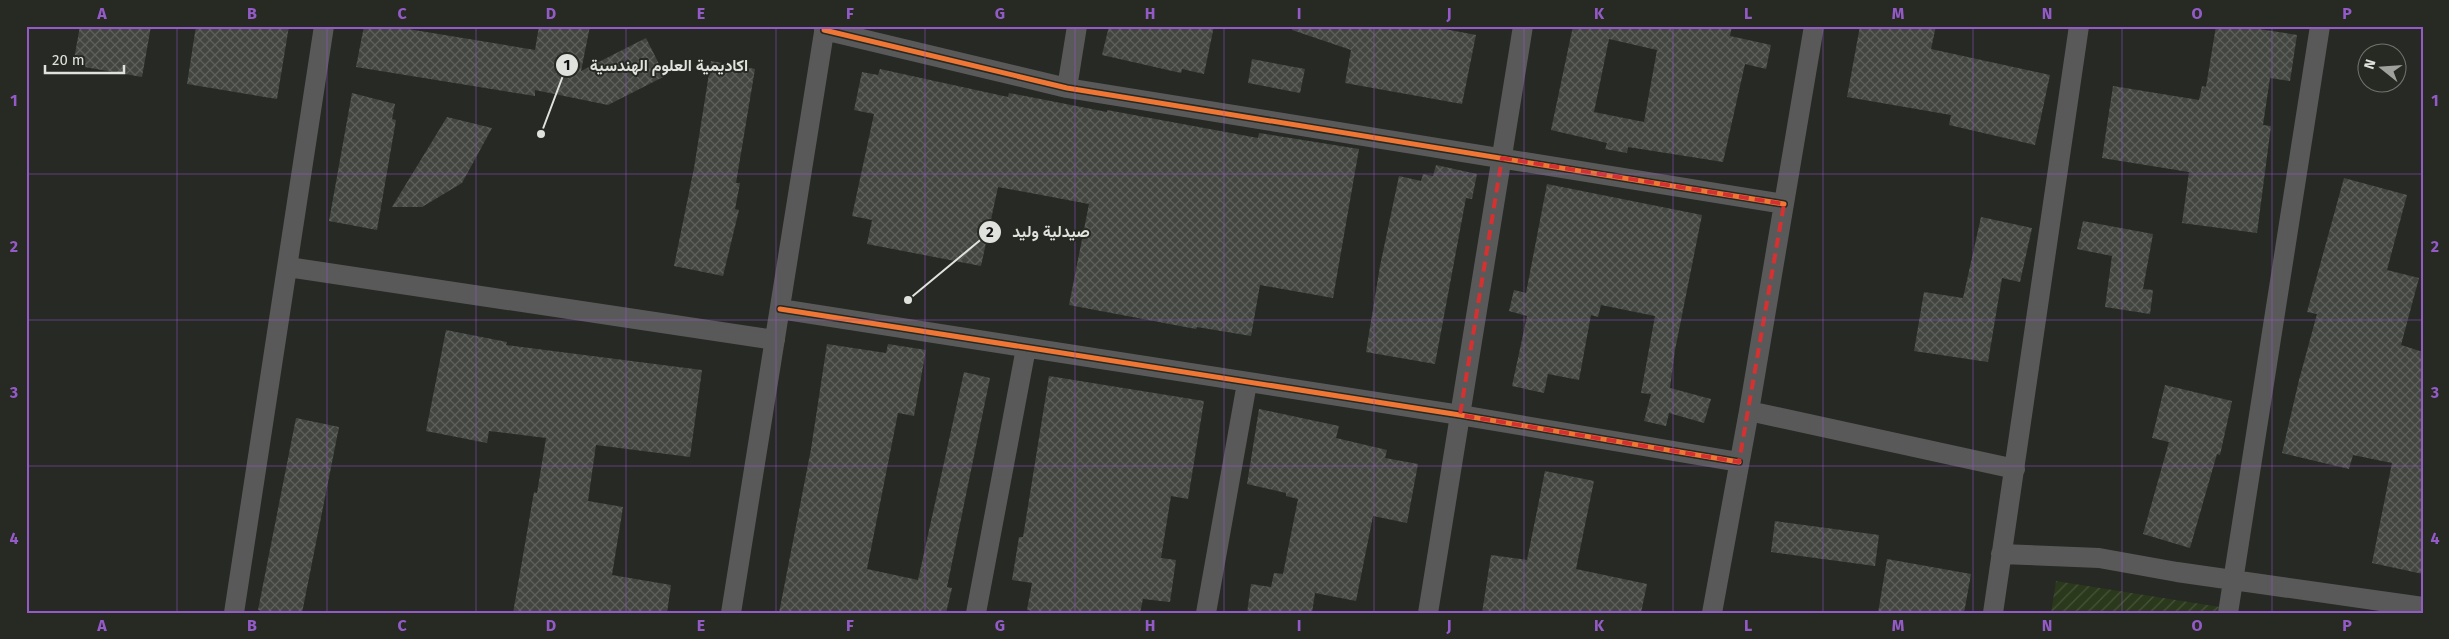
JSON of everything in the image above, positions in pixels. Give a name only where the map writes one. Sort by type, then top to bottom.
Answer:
[{"type":"street","points":[[234,613],[324,26]]},
{"type":"street","points":[[1067,88],[1077,26]]},
{"type":"street","points":[[1428,613],[1523,26]]},
{"type":"street","points":[[1712,613],[1749,411],[1814,26]]},
{"type":"street","points":[[1994,613],[2001,554],[2016,469],[2079,26]]},
{"type":"street","points":[[2228,613],[2320,26]]},
{"type":"street","points":[[731,613],[825,28],[1067,88],[1784,204]]},
{"type":"street","points":[[288,268],[775,340]]},
{"type":"street","points":[[780,309],[1460,415],[1739,462]]},
{"type":"street","points":[[976,613],[1026,348]]},
{"type":"street","points":[[1206,613],[1247,383]]},
{"type":"street","points":[[1749,411],[2016,469]]},
{"type":"street","points":[[2001,554],[2100,558],[2233,580],[2423,606]]},
{"type":"highlighted area","points":[[1502,158],[1784,204],[1739,462],[1460,415]]},
{"type":"green space","points":[[2056,581],[2220,607],[2219,613],[2051,613]]},
{"type":"building","points":[[80,26],[151,26],[142,77],[73,65]]},
{"type":"building","points":[[196,26],[289,26],[277,99],[187,84]]},
{"type":"building","points":[[364,26],[409,26],[408,29],[535,50],[539,26],[590,26],[581,71],[646,38],[665,76],[608,105],[535,90],[535,96],[356,67]]},
{"type":"building","points":[[1109,26],[1214,26],[1204,74],[1182,69],[1181,73],[1102,55]]},
{"type":"building","points":[[1293,26],[1429,26],[1476,35],[1462,104],[1345,83],[1351,50],[1292,30]]},
{"type":"building","points":[[1573,26],[1732,26],[1730,36],[1771,45],[1766,69],[1745,64],[1723,162],[1628,147],[1627,153],[1605,149],[1607,143],[1551,130]],"holes":[[[1609,39],[1657,50],[1644,122],[1594,112]]]},
{"type":"building","points":[[1860,26],[1936,26],[1931,49],[2050,75],[2035,145],[1949,125],[1951,115],[1847,97]]},
{"type":"building","points":[[2216,26],[2240,26],[2297,35],[2290,81],[2270,78],[2263,125],[2271,126],[2257,233],[2182,223],[2189,172],[2102,158],[2113,86],[2199,100],[2202,86],[2206,87]]},
{"type":"building","points":[[1252,59],[1305,69],[1300,93],[1248,83]]},
{"type":"building","points":[[711,61],[755,69],[736,183],[740,183],[735,209],[739,210],[723,276],[674,266],[694,168]]},
{"type":"building","points":[[880,69],[1008,97],[1009,93],[1258,138],[1259,133],[1359,149],[1333,298],[1260,285],[1251,336],[1197,327],[1196,329],[1069,305],[1089,204],[998,187],[981,266],[867,244],[872,220],[852,216],[874,114],[854,110],[862,72],[878,75]]},
{"type":"building","points":[[352,93],[395,104],[392,119],[396,120],[377,230],[329,221]]},
{"type":"building","points":[[447,117],[492,128],[462,183],[422,207],[392,207]]},
{"type":"building","points":[[1436,165],[1477,174],[1472,199],[1466,198],[1435,364],[1366,352],[1380,266],[1399,176],[1421,181],[1423,174],[1433,176]]},
{"type":"building","points":[[2344,178],[2407,195],[2387,270],[2419,278],[2401,345],[2423,352],[2423,574],[2372,563],[2392,463],[2353,455],[2349,469],[2282,453],[2317,314],[2307,312]]},
{"type":"building","points":[[1547,184],[1702,215],[1675,350],[1670,388],[1711,399],[1704,423],[1669,413],[1666,426],[1644,421],[1651,394],[1641,393],[1655,316],[1601,305],[1598,317],[1591,315],[1579,380],[1548,374],[1544,393],[1512,386],[1527,316],[1509,311],[1514,290],[1526,293]]},
{"type":"building","points":[[1981,217],[2032,228],[2020,282],[2002,278],[1988,362],[1914,351],[1924,292],[1963,298]]},
{"type":"building","points":[[2083,221],[2153,234],[2143,289],[2153,290],[2150,314],[2105,307],[2112,256],[2077,249]]},
{"type":"building","points":[[446,330],[507,342],[506,345],[702,370],[690,457],[596,445],[588,501],[623,507],[612,575],[671,585],[667,613],[513,613],[534,492],[537,493],[546,438],[489,431],[487,443],[426,431]]},
{"type":"building","points":[[827,344],[886,353],[888,344],[926,350],[914,416],[898,413],[867,569],[918,580],[964,372],[990,378],[947,587],[952,588],[946,613],[779,613],[811,449]]},
{"type":"building","points":[[1049,376],[1204,401],[1188,499],[1171,496],[1161,558],[1176,560],[1170,602],[1143,599],[1140,613],[1042,613],[1027,610],[1032,583],[1012,580],[1019,537],[1023,537]]},
{"type":"building","points":[[2165,385],[2232,401],[2220,455],[2217,454],[2190,548],[2143,534],[2169,442],[2152,438]]},
{"type":"building","points":[[1259,409],[1339,426],[1336,438],[1387,450],[1385,458],[1418,464],[1407,523],[1373,516],[1356,601],[1315,593],[1312,613],[1247,613],[1251,584],[1271,587],[1274,573],[1283,574],[1298,499],[1286,496],[1286,493],[1247,484]]},
{"type":"building","points":[[296,418],[339,427],[302,613],[270,613],[258,610]]},
{"type":"building","points":[[1545,471],[1594,481],[1576,569],[1647,584],[1641,613],[1482,613],[1491,555],[1527,560]]},
{"type":"building","points":[[1775,521],[1879,535],[1875,566],[1771,552]]},
{"type":"building","points":[[1887,559],[1971,574],[1964,613],[1878,613]]},
{"type":"cycle path","points":[[824,30],[1067,88],[1784,204]]},
{"type":"cycle path","points":[[780,309],[1460,415],[1739,462]]},
{"type":"place","name":"اكاديمية العلوم الهندسية","points":[[541,134]]},
{"type":"place","name":"صيدلية وليد","points":[[908,300]]}]
